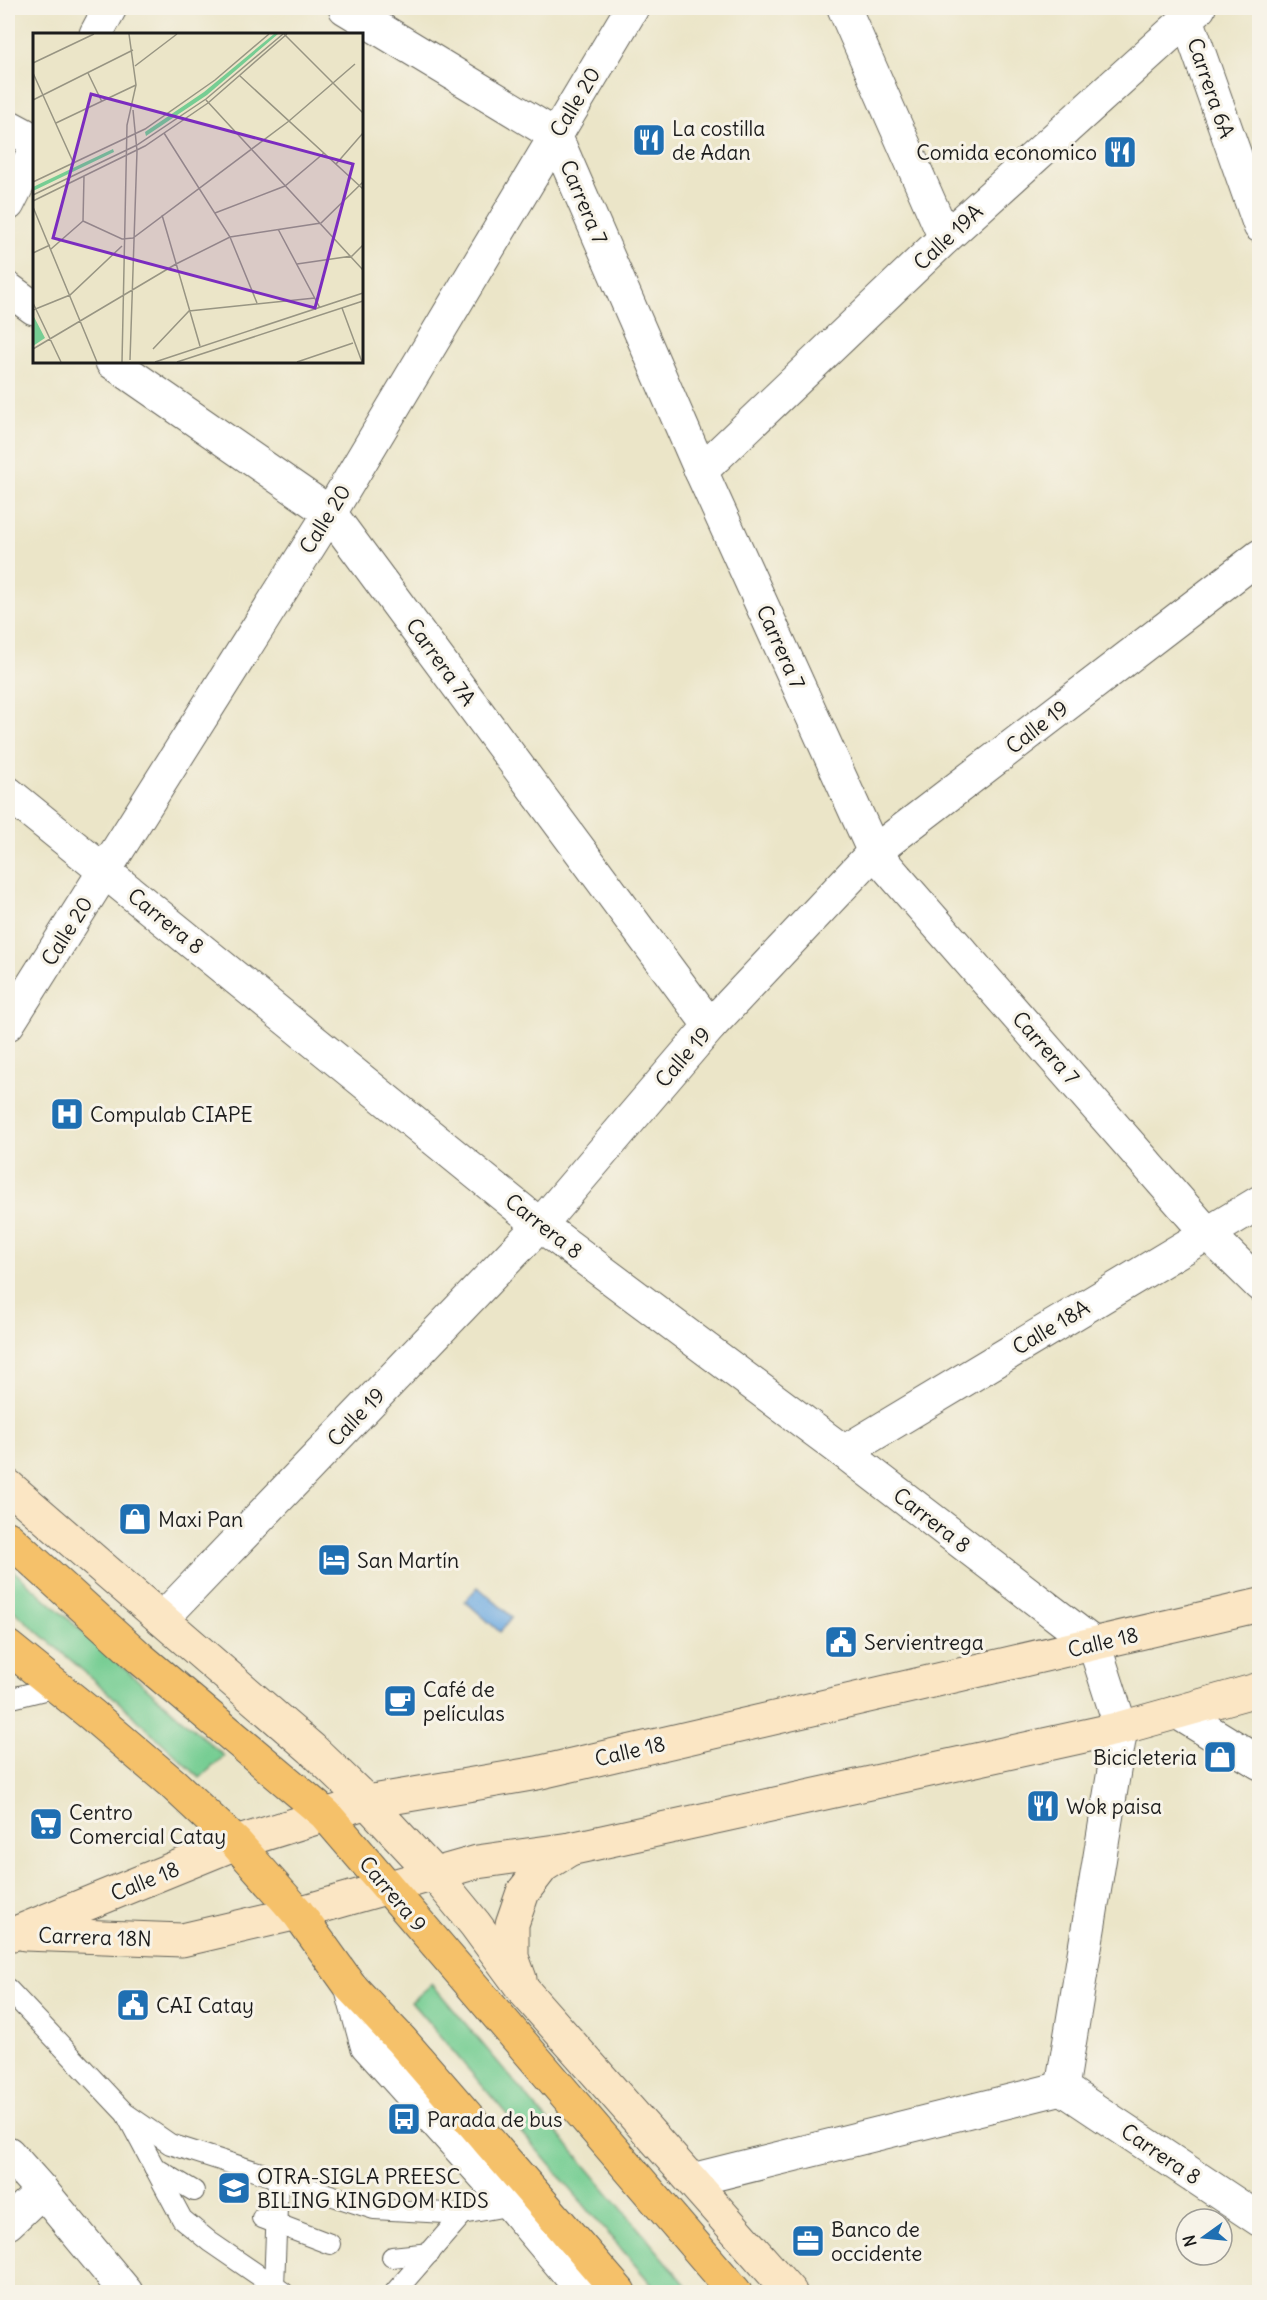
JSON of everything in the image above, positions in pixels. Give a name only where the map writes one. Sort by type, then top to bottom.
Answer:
[{"type":"main road","name":"Carrera 9","points":[[8,1538],[140,1658],[325,1814],[434,1944],[735,2292]]},
{"type":"main road","points":[[8,1647],[164,1776],[236,1843],[298,1913],[351,1987],[408,2049],[525,2202],[605,2290]]},
{"type":"street","points":[[97,33],[110,8]]},
{"type":"street","name":"Carrera 7","points":[[345,8],[555,135],[701,471],[874,852],[1207,1233],[1260,1285]]},
{"type":"street","name":"Calle 20","points":[[8,1024],[330,513],[632,8]]},
{"type":"street","points":[[844,8],[945,238]]},
{"type":"street","name":"Calle 19A","points":[[701,471],[945,238],[1193,13]]},
{"type":"street","name":"Carrera 6A","points":[[1193,13],[1260,226]]},
{"type":"street","points":[[8,126],[33,139]]},
{"type":"street","points":[[8,204],[33,154]]},
{"type":"street","points":[[8,289],[33,307]]},
{"type":"street","name":"Carrera 7A","points":[[113,363],[330,513],[710,1026]]},
{"type":"street","name":"Calle 19","points":[[162,1619],[540,1225],[710,1026],[874,852],[1260,556]]},
{"type":"street","name":"Carrera 8","points":[[8,793],[540,1225],[844,1452],[1094,1644]]},
{"type":"street","name":"Calle 18A","points":[[844,1452],[1260,1202]]},
{"type":"street","points":[[8,1486],[312,1749],[367,1802],[434,1874],[475,1924],[525,1992],[790,2292]]},
{"type":"street","name":"Calle 18","points":[[10,1934],[236,1843],[367,1802],[537,1773],[1260,1605]]},
{"type":"street","points":[[692,2180],[1062,2088],[1121,1728],[1094,1644]]},
{"type":"street","points":[[298,1913],[477,1862],[570,1849],[1121,1728],[1260,1689]]},
{"type":"street","points":[[1177,1712],[1260,1763]]},
{"type":"street","points":[[525,1992],[512,1957],[512,1924],[523,1892],[529,1884],[543,1866],[570,1849]]},
{"type":"street","name":"Carrera 18N","points":[[10,1934],[182,1940],[298,1913]]},
{"type":"street","name":"Carrera 8","points":[[1062,2088],[1260,2220]]},
{"type":"street","points":[[8,2152],[126,2292]]},
{"type":"street","points":[[8,2223],[42,2191]]},
{"type":"lane","points":[[8,1700],[56,1687]]},
{"type":"lane","points":[[8,1989],[125,2114],[170,2144],[374,2210],[463,2214],[525,2202]]},
{"type":"lane","points":[[125,2114],[182,2219],[210,2242],[279,2289]]},
{"type":"lane","points":[[152,2165],[194,2191]]},
{"type":"lane","points":[[278,2180],[269,2221],[279,2289]]},
{"type":"lane","points":[[395,2292],[463,2214]]},
{"type":"lane","points":[[269,2221],[330,2244]]},
{"type":"lane","points":[[392,2257],[429,2253]]},
{"type":"green space","points":[[8,1566],[224,1756],[200,1778],[110,1694],[8,1606]]},
{"type":"green space","points":[[432,1984],[692,2292],[658,2292],[411,2002]]},
{"type":"water","points":[[478,1587],[512,1617],[500,1632],[465,1601]]},
{"type":"place","name":"La costilla de Adan","points":[[649,140]]},
{"type":"place","name":"Comida economico","points":[[1120,152]]},
{"type":"place","name":"Compulab CIAPE","points":[[67,1114]]},
{"type":"place","name":"Maxi Pan","points":[[135,1519]]},
{"type":"place","name":"San Martín","points":[[334,1560]]},
{"type":"place","name":"Servientrega","points":[[841,1642]]},
{"type":"place","name":"Café de películas","points":[[400,1701]]},
{"type":"place","name":"Bicicleteria","points":[[1220,1757]]},
{"type":"place","name":"Wok paisa","points":[[1043,1806]]},
{"type":"place","name":"Centro Comercial Catay","points":[[46,1824]]},
{"type":"place","name":"CAI Catay","points":[[133,2005]]},
{"type":"place","name":"Parada de bus","points":[[404,2119]]},
{"type":"place","name":"OTRA-SIGLA PREESC BILING KINGDOM KIDS","points":[[234,2188]]},
{"type":"place","name":"Banco de occidente","points":[[808,2241]]}]
